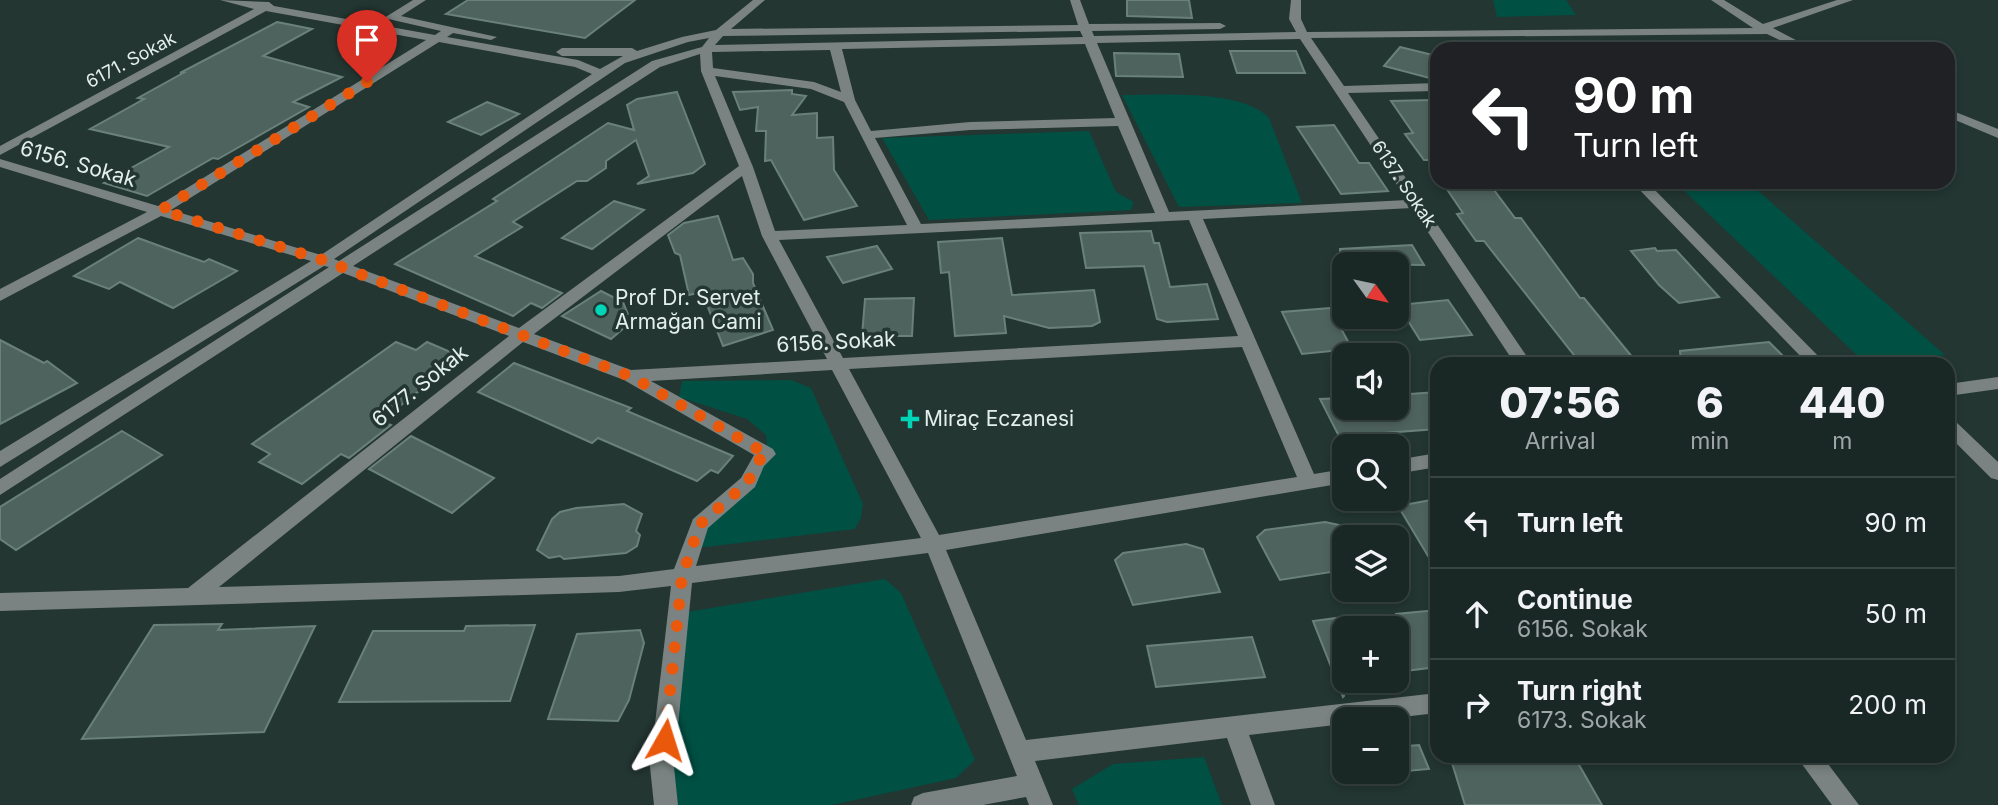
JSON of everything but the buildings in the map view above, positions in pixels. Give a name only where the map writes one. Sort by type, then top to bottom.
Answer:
[{"type":"street","points":[[225,0],[578,64],[600,73]]},
{"type":"street","name":"6171. Sokak","points":[[0,150],[278,0]]},
{"type":"street","points":[[290,0],[563,52],[622,53],[720,33],[1081,27],[1301,30],[1761,27],[1849,0]]},
{"type":"street","points":[[390,18],[421,0]]},
{"type":"street","points":[[760,0],[720,33],[706,49],[707,72],[746,167],[769,236],[934,544],[1037,795],[923,805]]},
{"type":"street","points":[[1075,0],[1081,27],[1091,41],[1121,122],[1164,216]]},
{"type":"street","name":"6137. Sokak","points":[[1296,0],[1295,19],[1301,30],[1519,357]]},
{"type":"street","points":[[1716,0],[1792,42]]},
{"type":"street","points":[[1490,29],[1535,22],[1761,27]]},
{"type":"street","points":[[0,296],[57,262],[161,210],[452,29]]},
{"type":"street","points":[[1490,29],[1502,42]]},
{"type":"street","points":[[0,488],[656,64],[706,49],[1091,41],[1301,30]]},
{"type":"street","points":[[835,47],[849,100],[916,229]]},
{"type":"street","points":[[0,460],[323,260],[600,73],[621,60],[653,48]]},
{"type":"street","points":[[707,72],[814,86],[849,100]]},
{"type":"street","points":[[1340,90],[1430,86]]},
{"type":"street","points":[[1955,116],[1998,134]]},
{"type":"street","points":[[866,135],[970,126],[1121,122]]},
{"type":"street","name":"6156. Sokak","points":[[0,163],[323,260],[630,376],[1248,341]]},
{"type":"street","name":"6177. Sokak","points":[[194,596],[521,335],[746,167]]},
{"type":"street","points":[[1646,189],[1811,357]]},
{"type":"street","points":[[769,236],[1417,204]]},
{"type":"street","points":[[1194,215],[1308,481]]},
{"type":"street","points":[[630,376],[767,454],[757,462],[748,482],[700,524],[682,576],[662,767],[666,805]]},
{"type":"street","points":[[1955,389],[1998,383]]},
{"type":"street","points":[[1955,431],[1998,473]]},
{"type":"street","points":[[1409,465],[1430,461]]},
{"type":"street","points":[[0,602],[619,584],[934,544],[1332,477]]},
{"type":"street","points":[[1019,752],[1430,705]]},
{"type":"street","points":[[1234,727],[1263,805]]},
{"type":"street","points":[[1814,763],[1847,805]]},
{"type":"green space","points":[[1493,0],[1566,0],[1576,15],[1497,17]]},
{"type":"green space","points":[[1122,95],[1221,98],[1257,109],[1269,118],[1302,203],[1179,207]]},
{"type":"green space","points":[[1089,131],[1116,192],[1134,202],[1131,210],[929,220],[882,138]]},
{"type":"green space","points":[[1682,189],[1756,189],[1945,355],[1859,357]]},
{"type":"green space","points":[[791,380],[811,388],[863,504],[861,518],[855,529],[681,550],[768,456],[766,435],[747,419],[679,397],[682,381]]},
{"type":"green space","points":[[885,579],[901,593],[975,760],[956,778],[832,805],[658,805],[669,615]]},
{"type":"green space","points":[[1204,757],[1222,805],[1079,805],[1072,789],[1113,764]]},
{"type":"place","name":"Prof Dr. Servet Armağan Cami","points":[[601,310]]},
{"type":"place","name":"Miraç Eczanesi","points":[[910,419]]},
{"type":"route","points":[[367,82],[161,210],[323,260],[630,376],[767,454],[757,462],[748,482],[700,524],[682,576],[665,740]]}]
